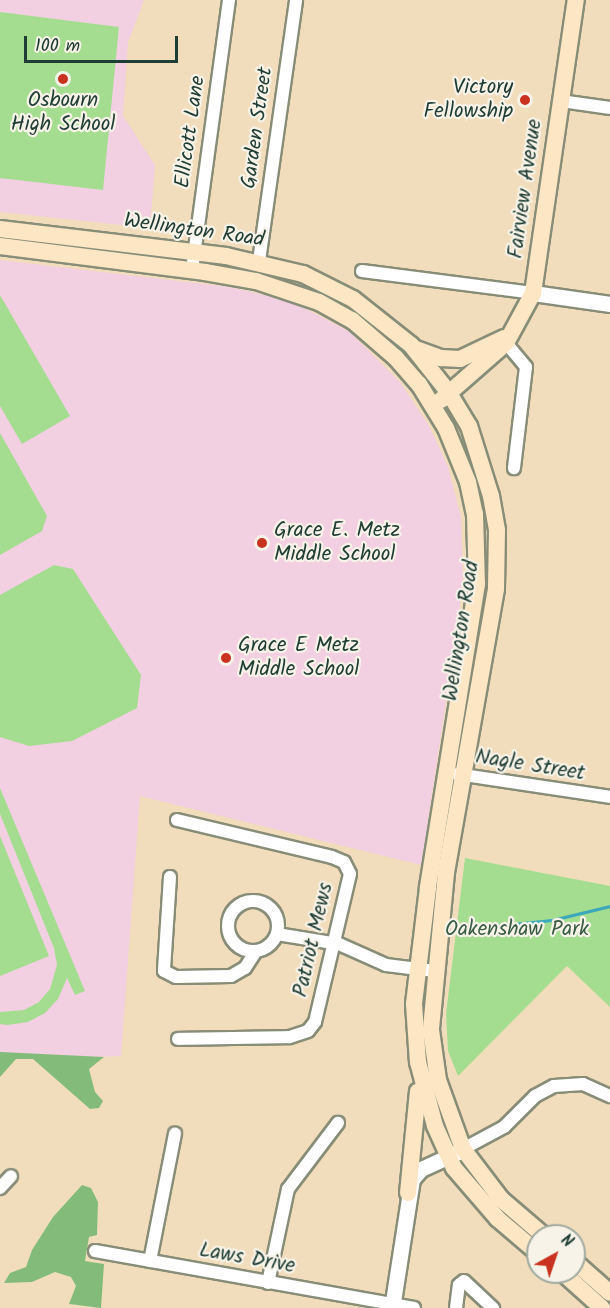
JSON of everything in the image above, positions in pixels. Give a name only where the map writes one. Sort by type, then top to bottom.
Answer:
[{"type":"main road","name":"Fairview Avenue","points":[[434,405],[510,337],[532,293],[576,0]]},
{"type":"main road","name":"Wellington Road","points":[[0,228],[259,261],[303,274],[353,299],[411,345],[450,393],[481,454],[497,530],[496,589],[426,970],[414,1017],[419,1066],[456,1153],[480,1201],[526,1242]]},
{"type":"main road","name":"Wellington Road","points":[[0,246],[192,270],[286,289],[337,312],[396,358],[434,405],[468,482],[478,539],[471,631],[444,772],[426,970],[434,1052],[456,1153],[501,1199],[530,1224]]},
{"type":"main road","points":[[411,345],[441,358],[460,359],[510,337]]},
{"type":"main road","points":[[408,1193],[418,1109],[419,1066]]},
{"type":"main road","points":[[586,1272],[610,1293]]},
{"type":"main road","points":[[575,1284],[602,1308]]},
{"type":"street","name":"Ellicott Lane","points":[[192,270],[229,0]]},
{"type":"street","name":"Garden Street","points":[[259,261],[296,0]]},
{"type":"street","points":[[561,100],[610,108]]},
{"type":"street","points":[[362,271],[610,304]]},
{"type":"street","points":[[510,337],[526,367],[514,468]]},
{"type":"street","name":"Nagle Street","points":[[444,772],[610,797]]},
{"type":"street","name":"Patriot Mews","points":[[177,820],[344,862],[350,874],[315,1022],[303,1034],[178,1039]]},
{"type":"street","points":[[170,877],[164,971],[176,977],[231,976],[245,968],[256,951]]},
{"type":"street","points":[[251,901],[270,907],[277,917],[277,934],[268,947],[256,951],[237,945],[230,934],[228,921],[239,905],[251,901]]},
{"type":"street","points":[[277,934],[334,943],[386,965],[426,970]]},
{"type":"street","points":[[392,1306],[408,1193],[415,1174],[504,1127],[535,1096],[548,1088],[583,1084],[610,1096]]},
{"type":"street","points":[[268,1283],[288,1190],[338,1124]]},
{"type":"street","points":[[150,1261],[175,1133]]},
{"type":"street","points":[[0,1188],[11,1176]]},
{"type":"street","name":"Laws Drive","points":[[95,1251],[392,1306],[414,1308]]},
{"type":"street","points":[[456,1308],[459,1285],[464,1281],[493,1308]]},
{"type":"shaded area","name":"Osbourn High School","points":[[0,0],[144,0],[128,42],[123,116],[155,165],[150,228],[0,212]]},
{"type":"shaded area","name":"Grace E Metz Middle School","points":[[0,260],[229,287],[291,301],[350,332],[400,382],[428,424],[448,467],[461,517],[463,576],[458,624],[421,865],[140,796],[121,1056],[0,1060]]},
{"type":"green space","name":"Osbourn High School","points":[[0,12],[119,27],[103,190],[0,178]]},
{"type":"green space","points":[[0,295],[70,416],[22,444],[0,406]]},
{"type":"green space","points":[[0,433],[47,516],[42,531],[0,555]]},
{"type":"green space","points":[[54,565],[73,569],[141,675],[137,708],[72,741],[29,746],[0,737],[0,595]]},
{"type":"green space","points":[[0,788],[85,991],[75,995],[67,978],[58,999],[45,1013],[28,1022],[8,1025],[0,1024],[0,1012],[24,1010],[39,1002],[50,989],[57,965],[54,948],[0,814]]},
{"type":"green space","points":[[0,836],[49,956],[0,976]]},
{"type":"green space","name":"Oakenshaw Park","points":[[465,858],[610,886],[610,1007],[567,966],[458,1076],[448,1051],[446,1014]]},
{"type":"green space","points":[[0,1052],[104,1057],[89,1069],[95,1092],[103,1101],[99,1108],[90,1109],[33,1059],[16,1059],[0,1077]]},
{"type":"green space","points":[[82,1185],[91,1188],[98,1202],[97,1235],[89,1237],[85,1261],[104,1264],[101,1308],[69,1304],[76,1286],[71,1277],[55,1272],[32,1282],[4,1283],[10,1273],[26,1267],[32,1250],[53,1217]]},
{"type":"waterway","points":[[474,928],[552,920],[610,906]]},
{"type":"place","name":"Osbourn High School","points":[[63,79]]},
{"type":"place","name":"Victory Fellowship","points":[[525,100]]},
{"type":"place","name":"Grace E. Metz Middle School","points":[[262,543]]},
{"type":"place","name":"Grace E Metz Middle School","points":[[226,658]]}]
